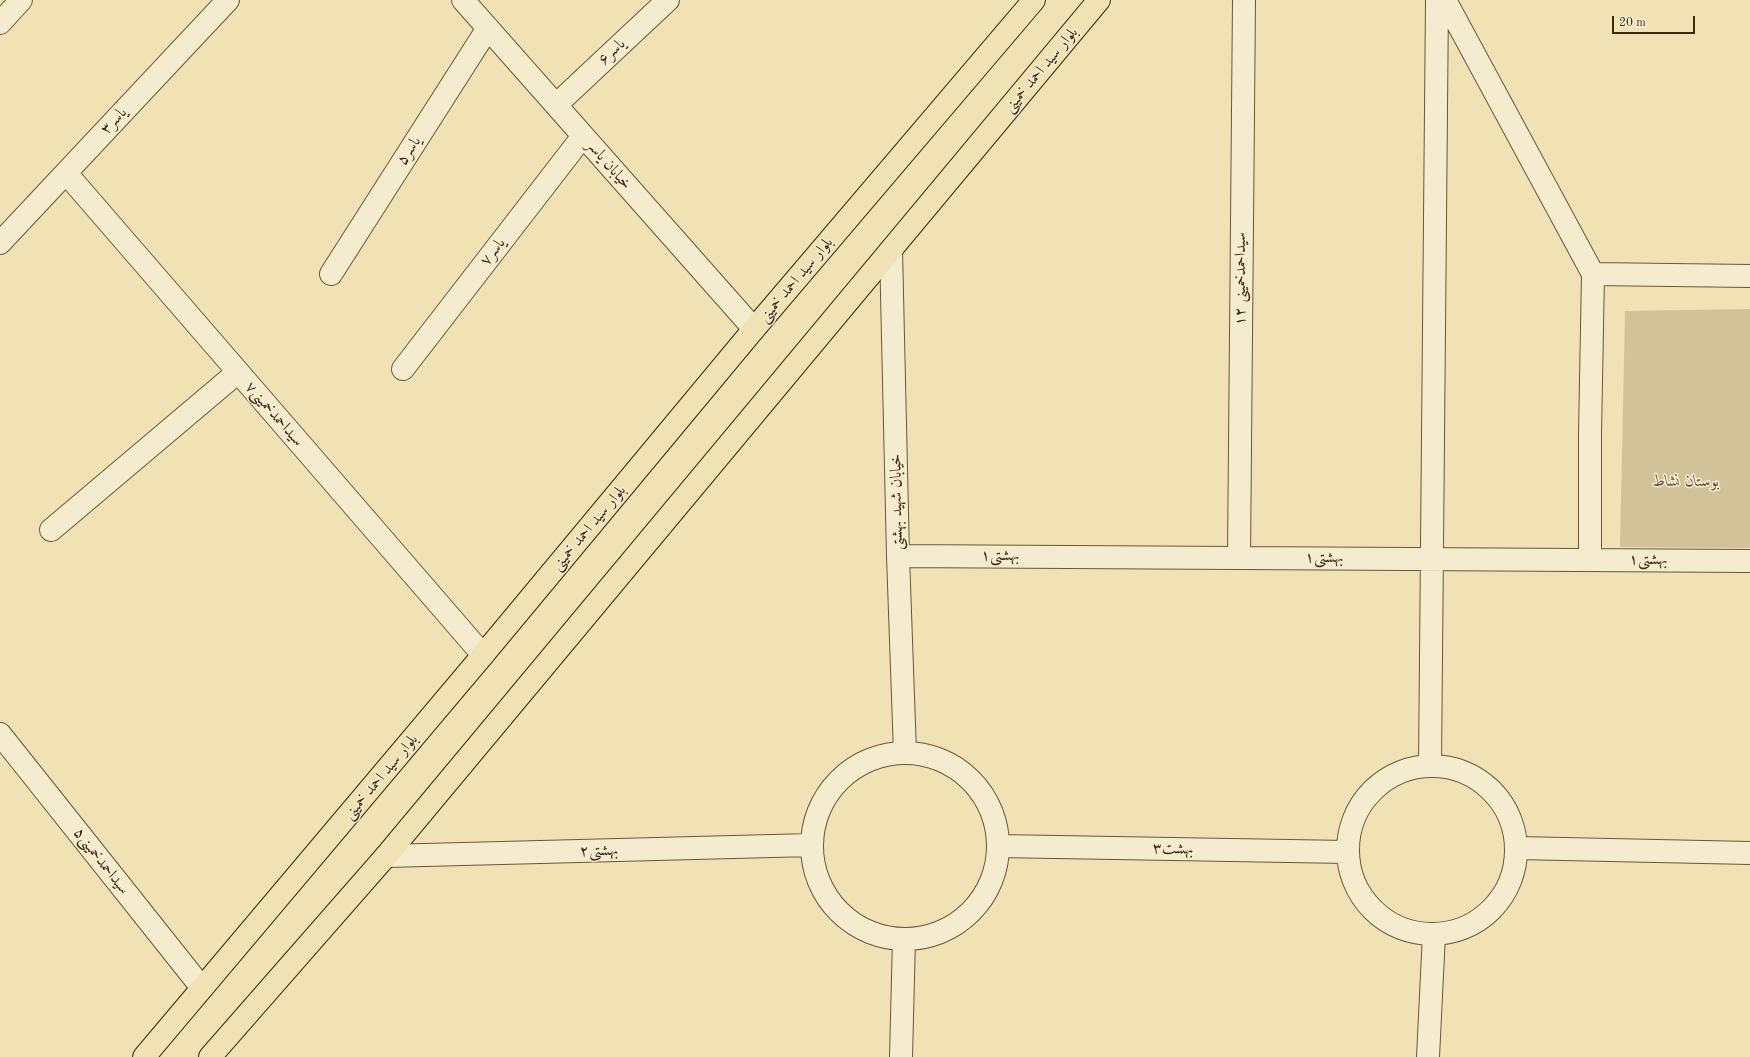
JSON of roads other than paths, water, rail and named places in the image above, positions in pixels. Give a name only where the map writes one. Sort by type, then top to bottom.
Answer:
[{"type":"main road","name":"بلوار سید احمد خمینی","points":[[218,1054],[386,856],[1099,0]]},
{"type":"main road","name":"بلوار سید احمد خمینی","points":[[144,1057],[483,655],[754,329],[1030,1]]},
{"type":"street","points":[[0,23],[21,0]]},
{"type":"street","name":"یاسر۳","points":[[1,241],[228,0]]},
{"type":"street","name":"خیابان یاسر","points":[[463,0],[754,329]]},
{"type":"street","name":"یاسر۶","points":[[556,105],[668,0]]},
{"type":"street","name":"سیداحمدخمینی ۱۲","points":[[1239,558],[1244,0]]},
{"type":"street","points":[[1430,765],[1437,0]]},
{"type":"street","points":[[1444,0],[1593,274],[1590,434],[1590,560]]},
{"type":"street","name":"یاسر۵","points":[[331,274],[488,28]]},
{"type":"street","name":"یاسر۷","points":[[403,369],[583,136]]},
{"type":"street","name":"سیداحمدخمینی۷","points":[[66,173],[483,655]]},
{"type":"street","name":"خیابان شهید بهشتی","points":[[891,250],[898,556],[905,753]]},
{"type":"street","points":[[1593,274],[1750,276]]},
{"type":"street","points":[[51,530],[238,372]]},
{"type":"street","name":"بهشتی۱","points":[[898,556],[1750,561]]},
{"type":"street","name":"سیداحمدخمینی۵","points":[[0,734],[202,988]]},
{"type":"street","points":[[905,753],[929,756],[952,766],[971,780],[986,800],[995,822],[998,846],[994,870],[985,892],[970,912],[951,926],[928,936],[904,939],[880,935],[857,926],[838,911],[824,891],[814,869],[811,845],[814,821],[824,799],[839,780],[859,765],[870,760],[881,756],[905,753]]},
{"type":"street","points":[[1430,765],[1452,768],[1473,776],[1491,789],[1505,806],[1514,826],[1517,848],[1515,870],[1507,890],[1494,908],[1476,922],[1456,931],[1434,934],[1412,932],[1392,924],[1373,911],[1360,894],[1351,874],[1347,852],[1350,830],[1358,810],[1371,792],[1388,778],[1408,769],[1430,765]]},
{"type":"street","name":"بهشتی۲","points":[[386,856],[811,845]]},
{"type":"street","name":"بهشت۳","points":[[998,846],[1347,852]]},
{"type":"street","points":[[1517,848],[1750,853]]},
{"type":"street","points":[[1428,1057],[1434,934]]},
{"type":"street","points":[[901,1057],[904,939]]},
{"type":"park label","name":"بوستان نشاط","points":[[1686,482]]}]
